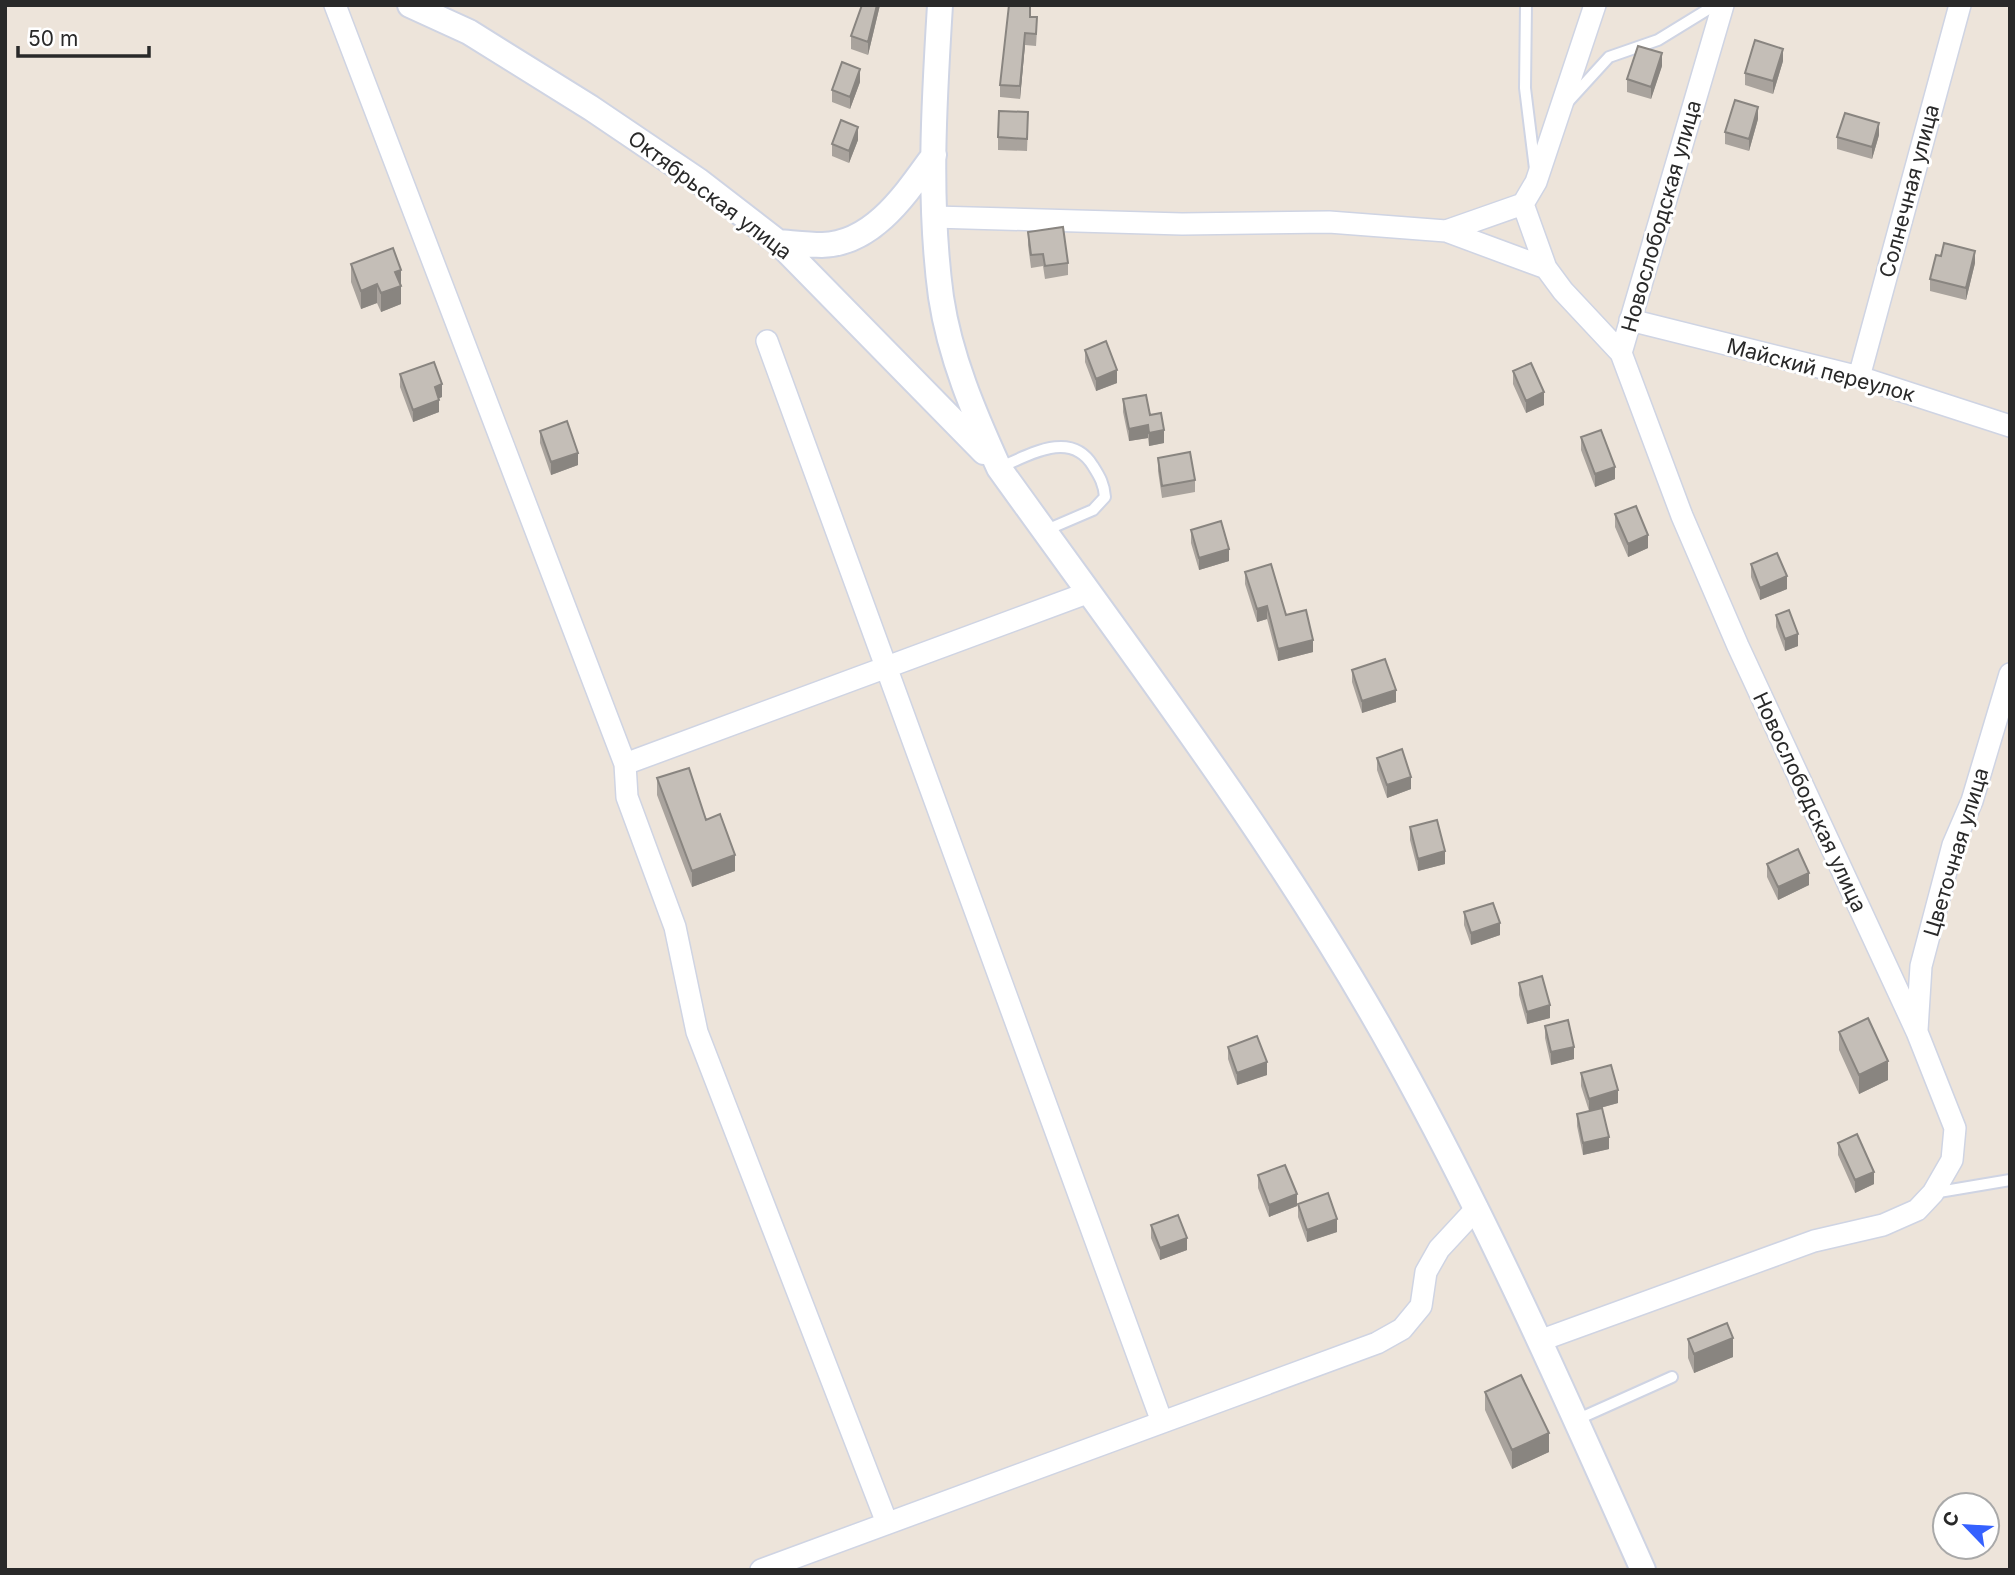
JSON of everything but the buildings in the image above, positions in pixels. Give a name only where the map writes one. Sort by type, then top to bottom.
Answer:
[{"type":"street","points":[[335,5],[625,764],[627,797],[675,928],[697,1032],[887,1523]]},
{"type":"street","name":"Октябрьская улица","points":[[411,5],[469,32],[592,108],[699,181],[778,242],[879,342],[999,468]]},
{"type":"street","points":[[940,5],[934,217],[941,299],[970,405],[999,468],[1286,874],[1394,1051],[1477,1208],[1643,1570]]},
{"type":"street","points":[[1446,231],[1523,204],[1536,182],[1595,5]]},
{"type":"street","name":"Новослободская улица","points":[[1539,1340],[1814,1241],[1883,1225],[1917,1210],[1933,1193],[1952,1160],[1955,1128],[1917,1032],[1738,646],[1682,516],[1621,353],[1723,5]]},
{"type":"street","name":"Солнечная улица","points":[[1859,377],[1960,5]]},
{"type":"street","points":[[778,242],[825,245],[856,236],[901,201],[934,155]]},
{"type":"street","points":[[1523,204],[1546,268],[1563,291],[1621,353]]},
{"type":"street","points":[[934,217],[1182,224],[1329,222],[1446,231],[1546,268]]},
{"type":"street","name":"Майский переулок","points":[[1630,320],[1859,377],[2010,426]]},
{"type":"street","points":[[767,341],[1162,1422]]},
{"type":"street","points":[[625,764],[1087,593]]},
{"type":"street","name":"Цветочная улица","points":[[1917,1032],[1921,966],[1927,942],[1953,845],[1972,802],[2008,683]]},
{"type":"street","points":[[761,1570],[1377,1343],[1402,1329],[1421,1306],[1426,1272],[1439,1249],[1477,1208]]},
{"type":"lane","points":[[1526,5],[1525,88],[1536,182]]},
{"type":"lane","points":[[1563,107],[1609,57],[1658,40],[1715,5]]},
{"type":"lane","points":[[999,468],[1048,446],[1074,449],[1089,459],[1104,484],[1105,497],[1093,510],[1044,531]]},
{"type":"lane","points":[[1933,1193],[2010,1180]]},
{"type":"lane","points":[[1576,1420],[1672,1377]]}]
